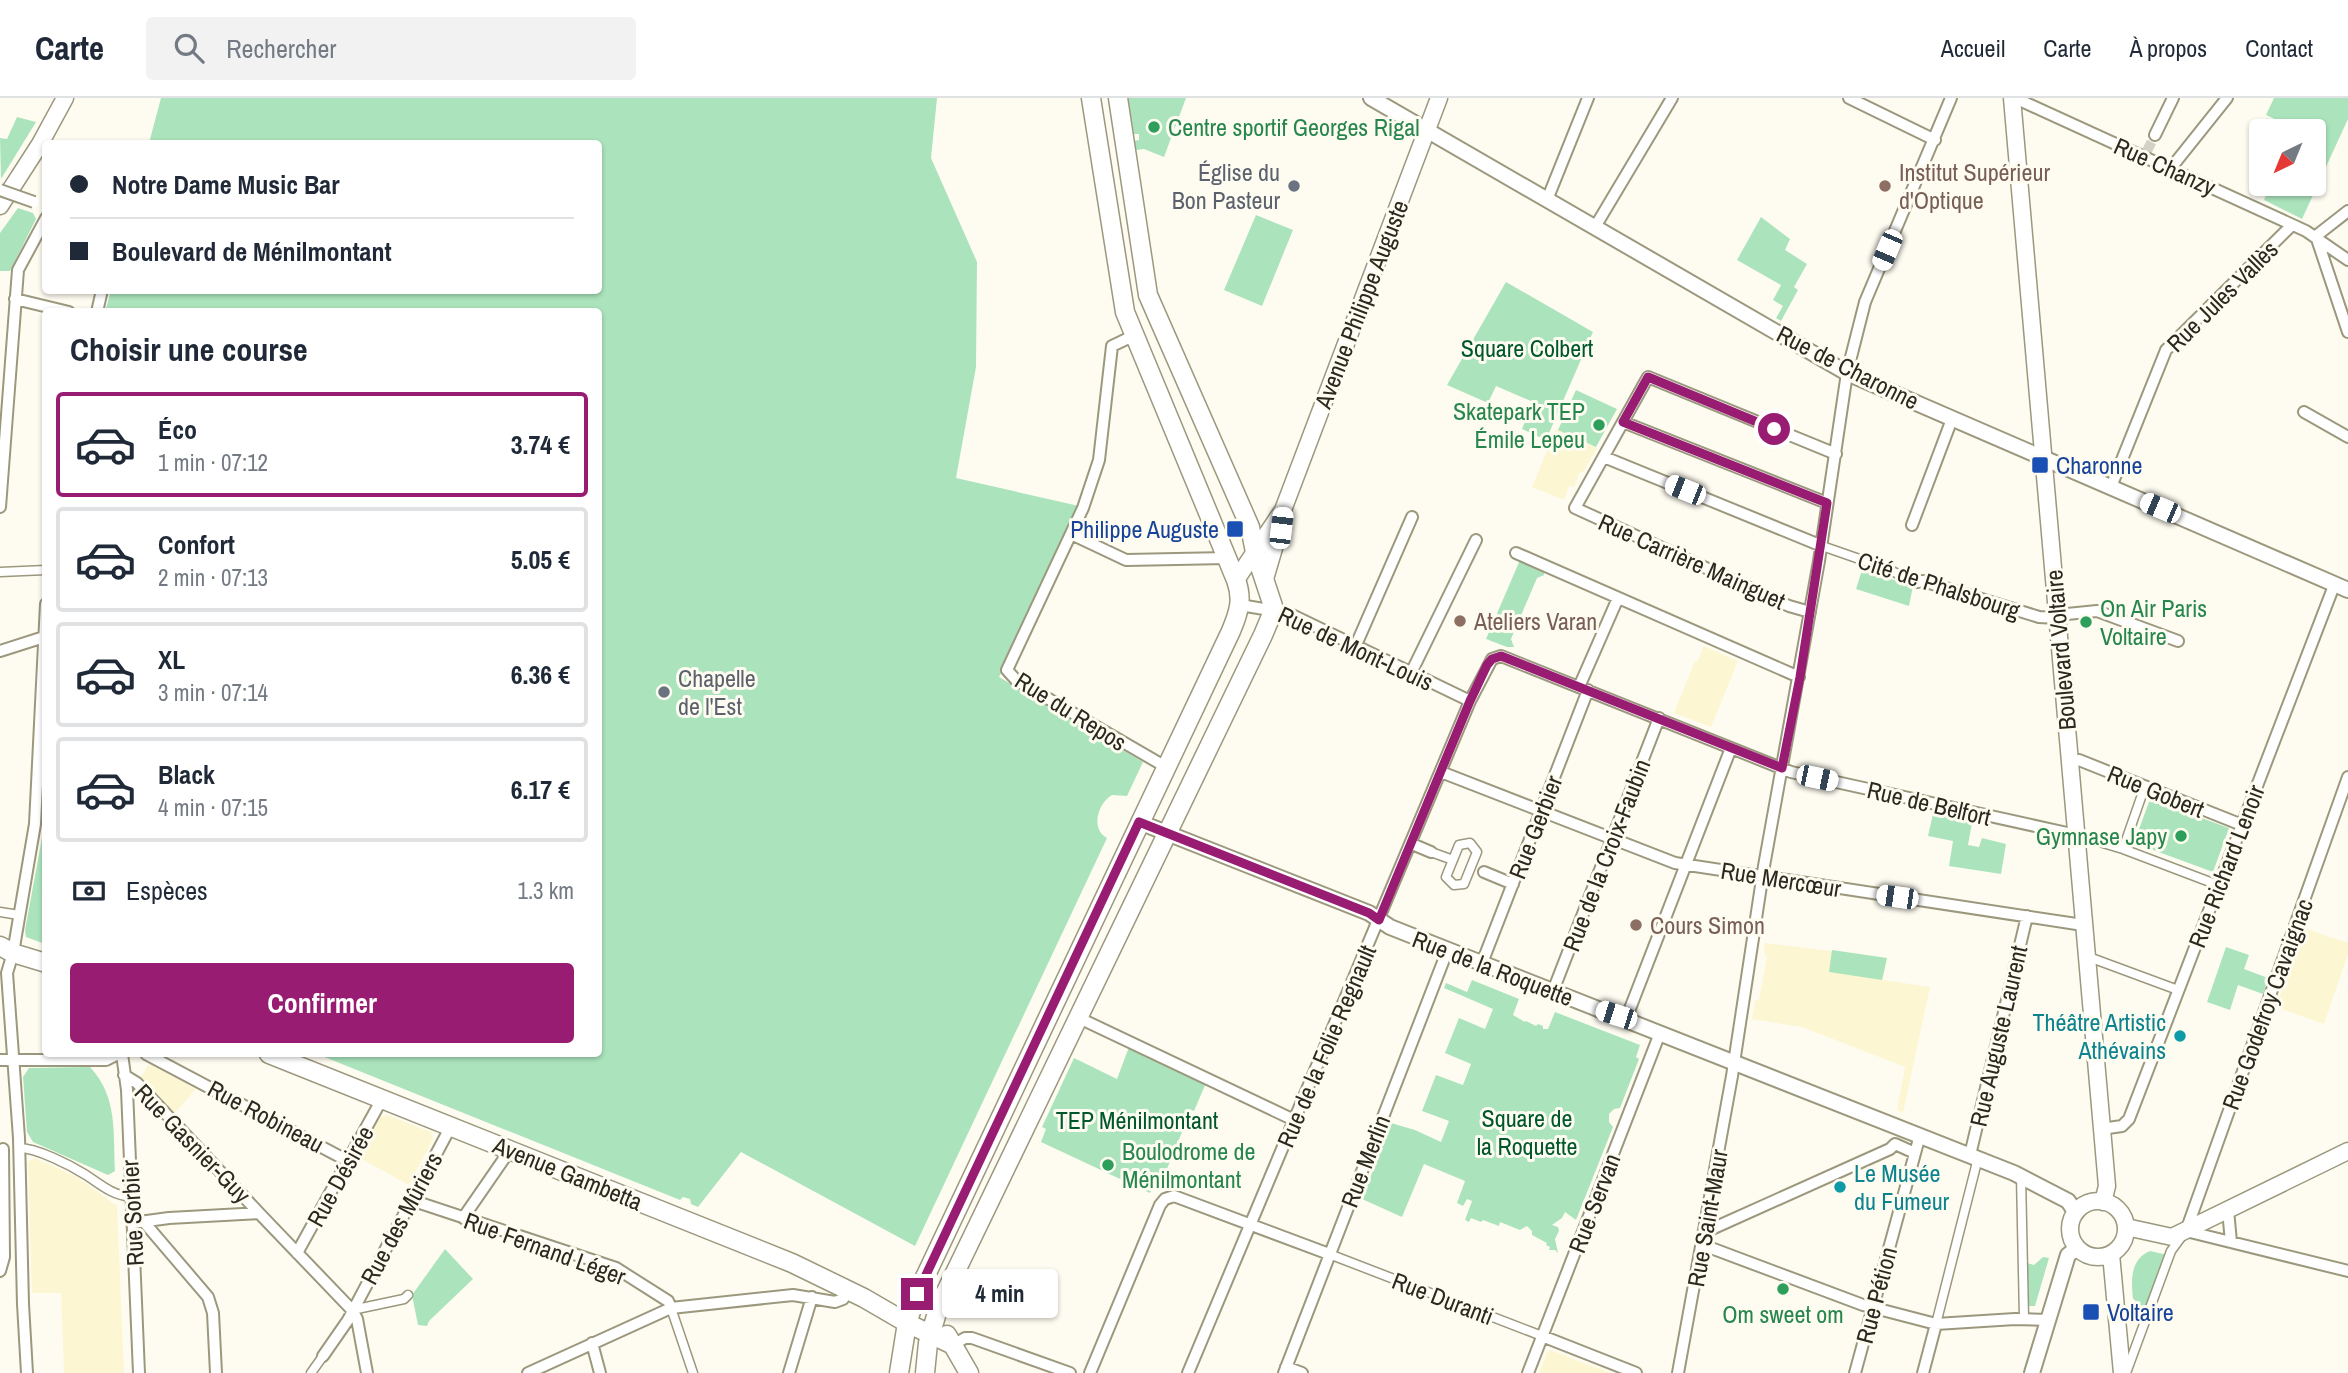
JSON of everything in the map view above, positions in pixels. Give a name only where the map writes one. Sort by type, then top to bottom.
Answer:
[{"type":"main road","points":[[42,140],[65,98]]},
{"type":"main road","points":[[899,1373],[906,1323],[914,1303],[1231,631],[1240,605],[1236,580],[1125,312],[1091,98]]},
{"type":"main road","points":[[925,1373],[930,1335],[936,1315],[1274,609],[1255,552],[1250,527],[1148,295],[1118,98]]},
{"type":"main road","name":"Avenue Philippe Auguste","points":[[1236,580],[1283,510],[1439,98]]},
{"type":"main road","name":"Boulevard Voltaire","points":[[2013,98],[2106,1186],[2103,1202]]},
{"type":"main road","points":[[0,206],[42,140]]},
{"type":"main road","points":[[1122,300],[1148,295]]},
{"type":"main road","name":"Avenue Philippe Auguste","points":[[1265,579],[1281,528],[1283,510]]},
{"type":"main road","points":[[6,949],[42,962]]},
{"type":"main road","points":[[1054,1005],[1079,1018]]},
{"type":"main road","name":"Avenue Gambetta","points":[[277,1057],[755,1248],[856,1294]]},
{"type":"main road","points":[[2126,1227],[2172,1237],[2348,1151]]},
{"type":"main road","points":[[2103,1202],[2119,1211],[2126,1227],[2123,1241],[2111,1254],[2095,1257],[2077,1248],[2070,1233],[2076,1213],[2087,1204],[2103,1202]]},
{"type":"main road","points":[[2111,1254],[2124,1373]]},
{"type":"main road","points":[[856,1294],[926,1307],[936,1315],[969,1373]]},
{"type":"main road","points":[[856,1294],[906,1323],[953,1345]]},
{"type":"street","name":"Rue de Charonne","points":[[1371,98],[1847,373],[2341,587]]},
{"type":"street","points":[[1547,200],[1588,98]]},
{"type":"street","points":[[1595,227],[1672,98]]},
{"type":"street","points":[[1849,98],[1935,140]]},
{"type":"street","name":"Rue Saint-Maur","points":[[1678,1373],[1703,1245],[1763,877],[1800,677],[1847,373],[1865,302],[1951,98]]},
{"type":"street","name":"Rue Chanzy","points":[[2013,98],[2146,154],[2316,236],[2348,260]]},
{"type":"street","points":[[2155,135],[2173,98]]},
{"type":"street","points":[[2171,168],[2227,98]]},
{"type":"street","points":[[0,190],[42,205]]},
{"type":"street","points":[[2348,211],[2316,236],[2348,332]]},
{"type":"street","points":[[0,507],[18,270],[42,225]]},
{"type":"street","name":"Rue Jules Vallès","points":[[2111,487],[2166,350],[2292,225]]},
{"type":"street","points":[[15,299],[52,308]]},
{"type":"street","name":"Rue du Repos","points":[[1135,335],[1112,346],[1099,460],[1083,508],[1008,666],[1008,673],[1019,682],[1166,767]]},
{"type":"street","points":[[1822,546],[1604,457],[1648,377],[1836,454]]},
{"type":"street","points":[[2304,412],[2348,437]]},
{"type":"street","points":[[1912,525],[1952,419]]},
{"type":"street","points":[[1623,422],[1827,503]]},
{"type":"street","name":"Rue Carrière Mainguet","points":[[1604,457],[1575,508],[1789,606],[1810,612]]},
{"type":"street","points":[[1356,645],[1412,517]]},
{"type":"street","points":[[1071,534],[1126,560],[1227,558]]},
{"type":"street","points":[[1411,673],[1476,540]]},
{"type":"street","name":"Cité de Phalsbourg","points":[[1822,546],[1888,569],[1908,579],[1923,581],[2039,617],[2097,611],[2178,640]]},
{"type":"street","points":[[1516,553],[1800,677]]},
{"type":"street","points":[[0,572],[42,570]]},
{"type":"street","name":"Rue Richard Lenoir","points":[[2101,1129],[2122,1126],[2129,1119],[2218,885],[2341,587]]},
{"type":"street","name":"Rue Gerbier","points":[[1482,963],[1541,811],[1618,598]]},
{"type":"street","name":"Rue de Mont-Louis","points":[[1240,605],[1288,613],[1470,701]]},
{"type":"street","points":[[0,651],[42,638]]},
{"type":"street","name":"Rue de la Folie Regnault","points":[[1188,1373],[1470,701],[1492,659],[1501,656],[1782,768]]},
{"type":"street","points":[[27,1373],[24,1359],[19,1148],[6,949],[19,915],[35,824],[42,679]]},
{"type":"street","name":"Rue de la Croix-Faubin","points":[[1553,991],[1658,719]]},
{"type":"street","points":[[1626,1019],[1731,748]]},
{"type":"street","name":"Rue Gobert","points":[[2070,761],[2079,760],[2242,825]]},
{"type":"street","name":"Rue de Belfort","points":[[1782,768],[2076,835]]},
{"type":"street","name":"Rue Mercœur","points":[[1441,772],[1687,866],[2083,925]]},
{"type":"street","name":"Rue Godefroy Cavaignac","points":[[2186,1231],[2348,777]]},
{"type":"street","points":[[2123,849],[2145,786]]},
{"type":"street","name":"Rue de la Roquette","points":[[1139,822],[1369,913],[1390,927],[2021,1176],[2068,1201],[2076,1213]]},
{"type":"street","points":[[2076,835],[2123,849],[2218,885]]},
{"type":"street","points":[[1470,843],[1477,852],[1464,884],[1454,885],[1447,877],[1453,860],[1459,845],[1470,843]]},
{"type":"street","points":[[1412,844],[1453,860]]},
{"type":"street","points":[[1471,867],[1513,884]]},
{"type":"street","points":[[0,912],[19,915]]},
{"type":"street","name":"Rue Auguste Laurent","points":[[1974,1157],[2027,916]]},
{"type":"street","name":"Rue Merlin","points":[[1285,1370],[1448,949]]},
{"type":"street","points":[[2086,956],[2178,990]]},
{"type":"street","points":[[1079,1018],[1294,1120]]},
{"type":"street","name":"Rue Servan","points":[[1528,1373],[1660,1033]]},
{"type":"street","points":[[0,1060],[106,1060],[113,1057]]},
{"type":"street","name":"Rue Sorbier","points":[[121,1057],[131,1197],[138,1223],[139,1373]]},
{"type":"street","name":"Rue Robineau","points":[[152,1057],[348,1161]]},
{"type":"street","name":"Rue Gasnier-Guy","points":[[124,1075],[138,1083],[352,1310]]},
{"type":"street","name":"Rue Désirée","points":[[297,1253],[382,1099]]},
{"type":"street","name":"Rue des Mûriers","points":[[323,1356],[348,1320],[451,1126]]},
{"type":"street","points":[[1705,1232],[1890,1149],[1895,1144],[1900,1127]]},
{"type":"street","name":"Rue Pétion","points":[[1855,1373],[1920,1135]]},
{"type":"street","points":[[1895,1144],[1915,1153]]},
{"type":"street","points":[[0,1271],[4,1257],[2,1149],[34,1150],[83,1173],[114,1194],[131,1197]]},
{"type":"street","points":[[463,1218],[510,1150]]},
{"type":"street","points":[[1923,1373],[1974,1157]]},
{"type":"street","points":[[2021,1176],[2024,1318]]},
{"type":"street","name":"Rue Duranti","points":[[1090,1373],[1160,1205],[1165,1199],[1174,1196],[1636,1373]]},
{"type":"street","name":"Rue Fernand Léger","points":[[411,1200],[617,1268],[668,1301],[671,1308]]},
{"type":"street","points":[[2228,1210],[2231,1242]]},
{"type":"street","points":[[138,1223],[169,1218],[259,1213]]},
{"type":"street","points":[[138,1223],[208,1297],[213,1313],[216,1373]]},
{"type":"street","points":[[2124,1373],[2171,1251],[2186,1231],[2348,1271]]},
{"type":"street","points":[[1703,1245],[1873,1307],[1936,1324],[2024,1318],[2049,1320]]},
{"type":"street","points":[[2032,1373],[2068,1255],[2077,1248]]},
{"type":"street","points":[[528,1373],[671,1308],[793,1295],[839,1301],[856,1294]]},
{"type":"street","points":[[367,1373],[357,1320],[352,1310],[404,1299],[408,1295]]},
{"type":"street","points":[[789,1373],[812,1297]]},
{"type":"street","points":[[671,1308],[693,1373]]},
{"type":"street","points":[[953,1345],[965,1338],[972,1338],[1070,1373]]},
{"type":"street","points":[[592,1343],[600,1373]]},
{"type":"street","points":[[311,1373],[323,1356]]},
{"type":"street","points":[[1285,1370],[1302,1373]]},
{"type":"shaded area","points":[[1556,429],[1597,448],[1583,472],[1580,472],[1574,487],[1569,486],[1564,500],[1532,487]]},
{"type":"shaded area","points":[[1704,646],[1738,661],[1711,727],[1674,713]]},
{"type":"shaded area","points":[[2304,928],[2348,943],[2348,954],[2324,1024],[2276,1007]]},
{"type":"shaded area","points":[[1765,943],[1887,958],[1883,980],[1930,987],[1903,1113],[1897,1110],[1905,1067],[1802,1027],[1752,1019],[1755,1000],[1759,1000],[1767,957],[1764,953]]},
{"type":"shaded area","points":[[149,1064],[196,1089],[175,1113],[141,1077]]},
{"type":"shaded area","points":[[387,1115],[431,1132],[433,1139],[409,1185],[358,1157],[380,1117]]},
{"type":"shaded area","points":[[35,1158],[77,1177],[117,1206],[124,1373],[64,1373],[61,1293],[32,1293],[28,1162]]},
{"type":"shaded area","points":[[1551,1350],[1611,1373],[1539,1373],[1547,1352]]},
{"type":"green space","points":[[161,98],[937,98],[931,158],[977,262],[976,367],[956,478],[1079,506],[999,677],[1143,762],[1127,796],[1112,795],[1100,810],[1097,823],[1107,838],[915,1246],[741,1152],[698,1207],[691,1204],[690,1199],[683,1197],[680,1200],[324,1057],[602,1057],[602,308],[106,308],[110,294],[602,294],[602,140],[150,140]]},
{"type":"green space","name":"Centre sportif Georges Rigal","points":[[1128,98],[1186,98],[1164,157],[1144,149],[1136,150],[1134,141],[1139,140],[1139,134],[1134,134]]},
{"type":"green space","points":[[2274,98],[2348,98],[2348,119],[2326,167],[2326,119],[2275,119],[2266,115]]},
{"type":"green space","points":[[17,117],[36,122],[1,179],[0,138],[7,139]]},
{"type":"green space","points":[[2266,196],[2313,196],[2302,219],[2264,200]]},
{"type":"green space","points":[[18,208],[33,213],[36,219],[10,271],[0,271],[0,233]]},
{"type":"green space","points":[[1256,215],[1293,230],[1262,306],[1224,290]]},
{"type":"green space","points":[[1761,217],[1790,239],[1785,250],[1807,264],[1794,287],[1798,290],[1781,321],[1776,318],[1783,306],[1773,300],[1781,285],[1737,260]]},
{"type":"green space","name":"Square Colbert","points":[[1506,282],[1593,332],[1546,440],[1522,429],[1533,402],[1496,386],[1488,403],[1447,385]]},
{"type":"green space","points":[[1576,390],[1617,409],[1596,447],[1558,430]]},
{"type":"green space","points":[[1520,560],[1544,570],[1544,575],[1537,578],[1511,639],[1514,647],[1507,647],[1486,639]]},
{"type":"green space","points":[[1862,570],[1913,586],[1909,606],[1856,589]]},
{"type":"green space","name":"Gymnase Japy","points":[[2150,799],[2229,828],[2213,872],[2134,843]]},
{"type":"green space","points":[[1933,814],[1972,823],[1968,845],[1979,847],[1982,838],[2006,844],[2001,874],[1949,866],[1953,841],[1928,836]]},
{"type":"green space","points":[[42,838],[42,943],[26,937],[25,930]]},
{"type":"green space","points":[[2226,947],[2249,955],[2244,969],[2268,978],[2263,994],[2238,985],[2230,1010],[2207,1002]]},
{"type":"green space","points":[[1832,950],[1887,958],[1882,980],[1829,972]]},
{"type":"green space","name":"Square de la Roquette","points":[[1472,980],[1519,999],[1513,1015],[1525,1022],[1543,1026],[1543,1029],[1548,1029],[1555,1012],[1640,1045],[1636,1057],[1639,1059],[1620,1108],[1609,1114],[1609,1122],[1613,1127],[1576,1220],[1565,1212],[1562,1218],[1552,1225],[1558,1227],[1559,1231],[1555,1239],[1558,1253],[1549,1250],[1547,1243],[1532,1235],[1527,1226],[1520,1230],[1500,1222],[1499,1226],[1483,1220],[1465,1220],[1472,1201],[1467,1199],[1463,1206],[1457,1203],[1465,1181],[1424,1164],[1402,1217],[1362,1199],[1391,1123],[1441,1142],[1449,1121],[1422,1111],[1436,1075],[1463,1085],[1471,1064],[1445,1053],[1459,1018],[1485,1029],[1493,1009],[1444,988],[1446,983],[1467,992]]},
{"type":"green space","name":"TEP Ménilmontant","points":[[1129,1047],[1206,1083],[1194,1111],[1191,1110],[1162,1181],[1148,1175],[1156,1180],[1150,1193],[1041,1142],[1046,1129],[1042,1127],[1074,1058],[1117,1079]]},
{"type":"green space","points":[[90,1067],[99,1078],[110,1103],[115,1171],[108,1175],[33,1142],[27,1132],[23,1077],[29,1068]]},
{"type":"green space","points":[[445,1249],[473,1279],[427,1326],[418,1325],[412,1295]]},
{"type":"green space","points":[[2150,1251],[2168,1255],[2143,1324],[2137,1324],[2132,1292],[2133,1271],[2139,1259]]},
{"type":"green space","points":[[2043,1257],[2049,1258],[2035,1306],[2029,1306],[2027,1263],[2034,1265]]},
{"type":"tunnel","points":[[2147,151],[2155,135]]},
{"type":"place","name":"Centre sportif Georges Rigal","points":[[1154,127]]},
{"type":"place","name":"Église du Bon Pasteur","points":[[1294,186]]},
{"type":"place","name":"Institut Supérieur d'Optique","points":[[1885,186]]},
{"type":"place","name":"Skatepark TEP Émile Lepeu","points":[[1599,425]]},
{"type":"place","name":"Charonne","points":[[2040,465]]},
{"type":"place","name":"Philippe Auguste","points":[[1235,529]]},
{"type":"place","name":"Ateliers Varan","points":[[1460,621]]},
{"type":"place","name":"On Air Paris Voltaire","points":[[2086,622]]},
{"type":"place","name":"Chapelle de l'Est","points":[[664,692]]},
{"type":"place","name":"Gymnase Japy","points":[[2181,836]]},
{"type":"place","name":"Cours Simon","points":[[1636,925]]},
{"type":"place","name":"Théâtre Artistic Athévains","points":[[2180,1036]]},
{"type":"place","name":"Boulodrome de Ménilmontant","points":[[1108,1165]]},
{"type":"place","name":"Le Musée du Fumeur","points":[[1840,1187]]},
{"type":"place","name":"Om sweet om","points":[[1783,1289]]},
{"type":"place","name":"Voltaire","points":[[2091,1312]]},
{"type":"route","points":[[917,1294],[1139,822],[1369,913],[1379,920],[1470,701],[1487,665],[1492,659],[1501,656],[1782,768],[1800,677],[1827,503],[1623,422],[1648,377],[1774,429]]}]
